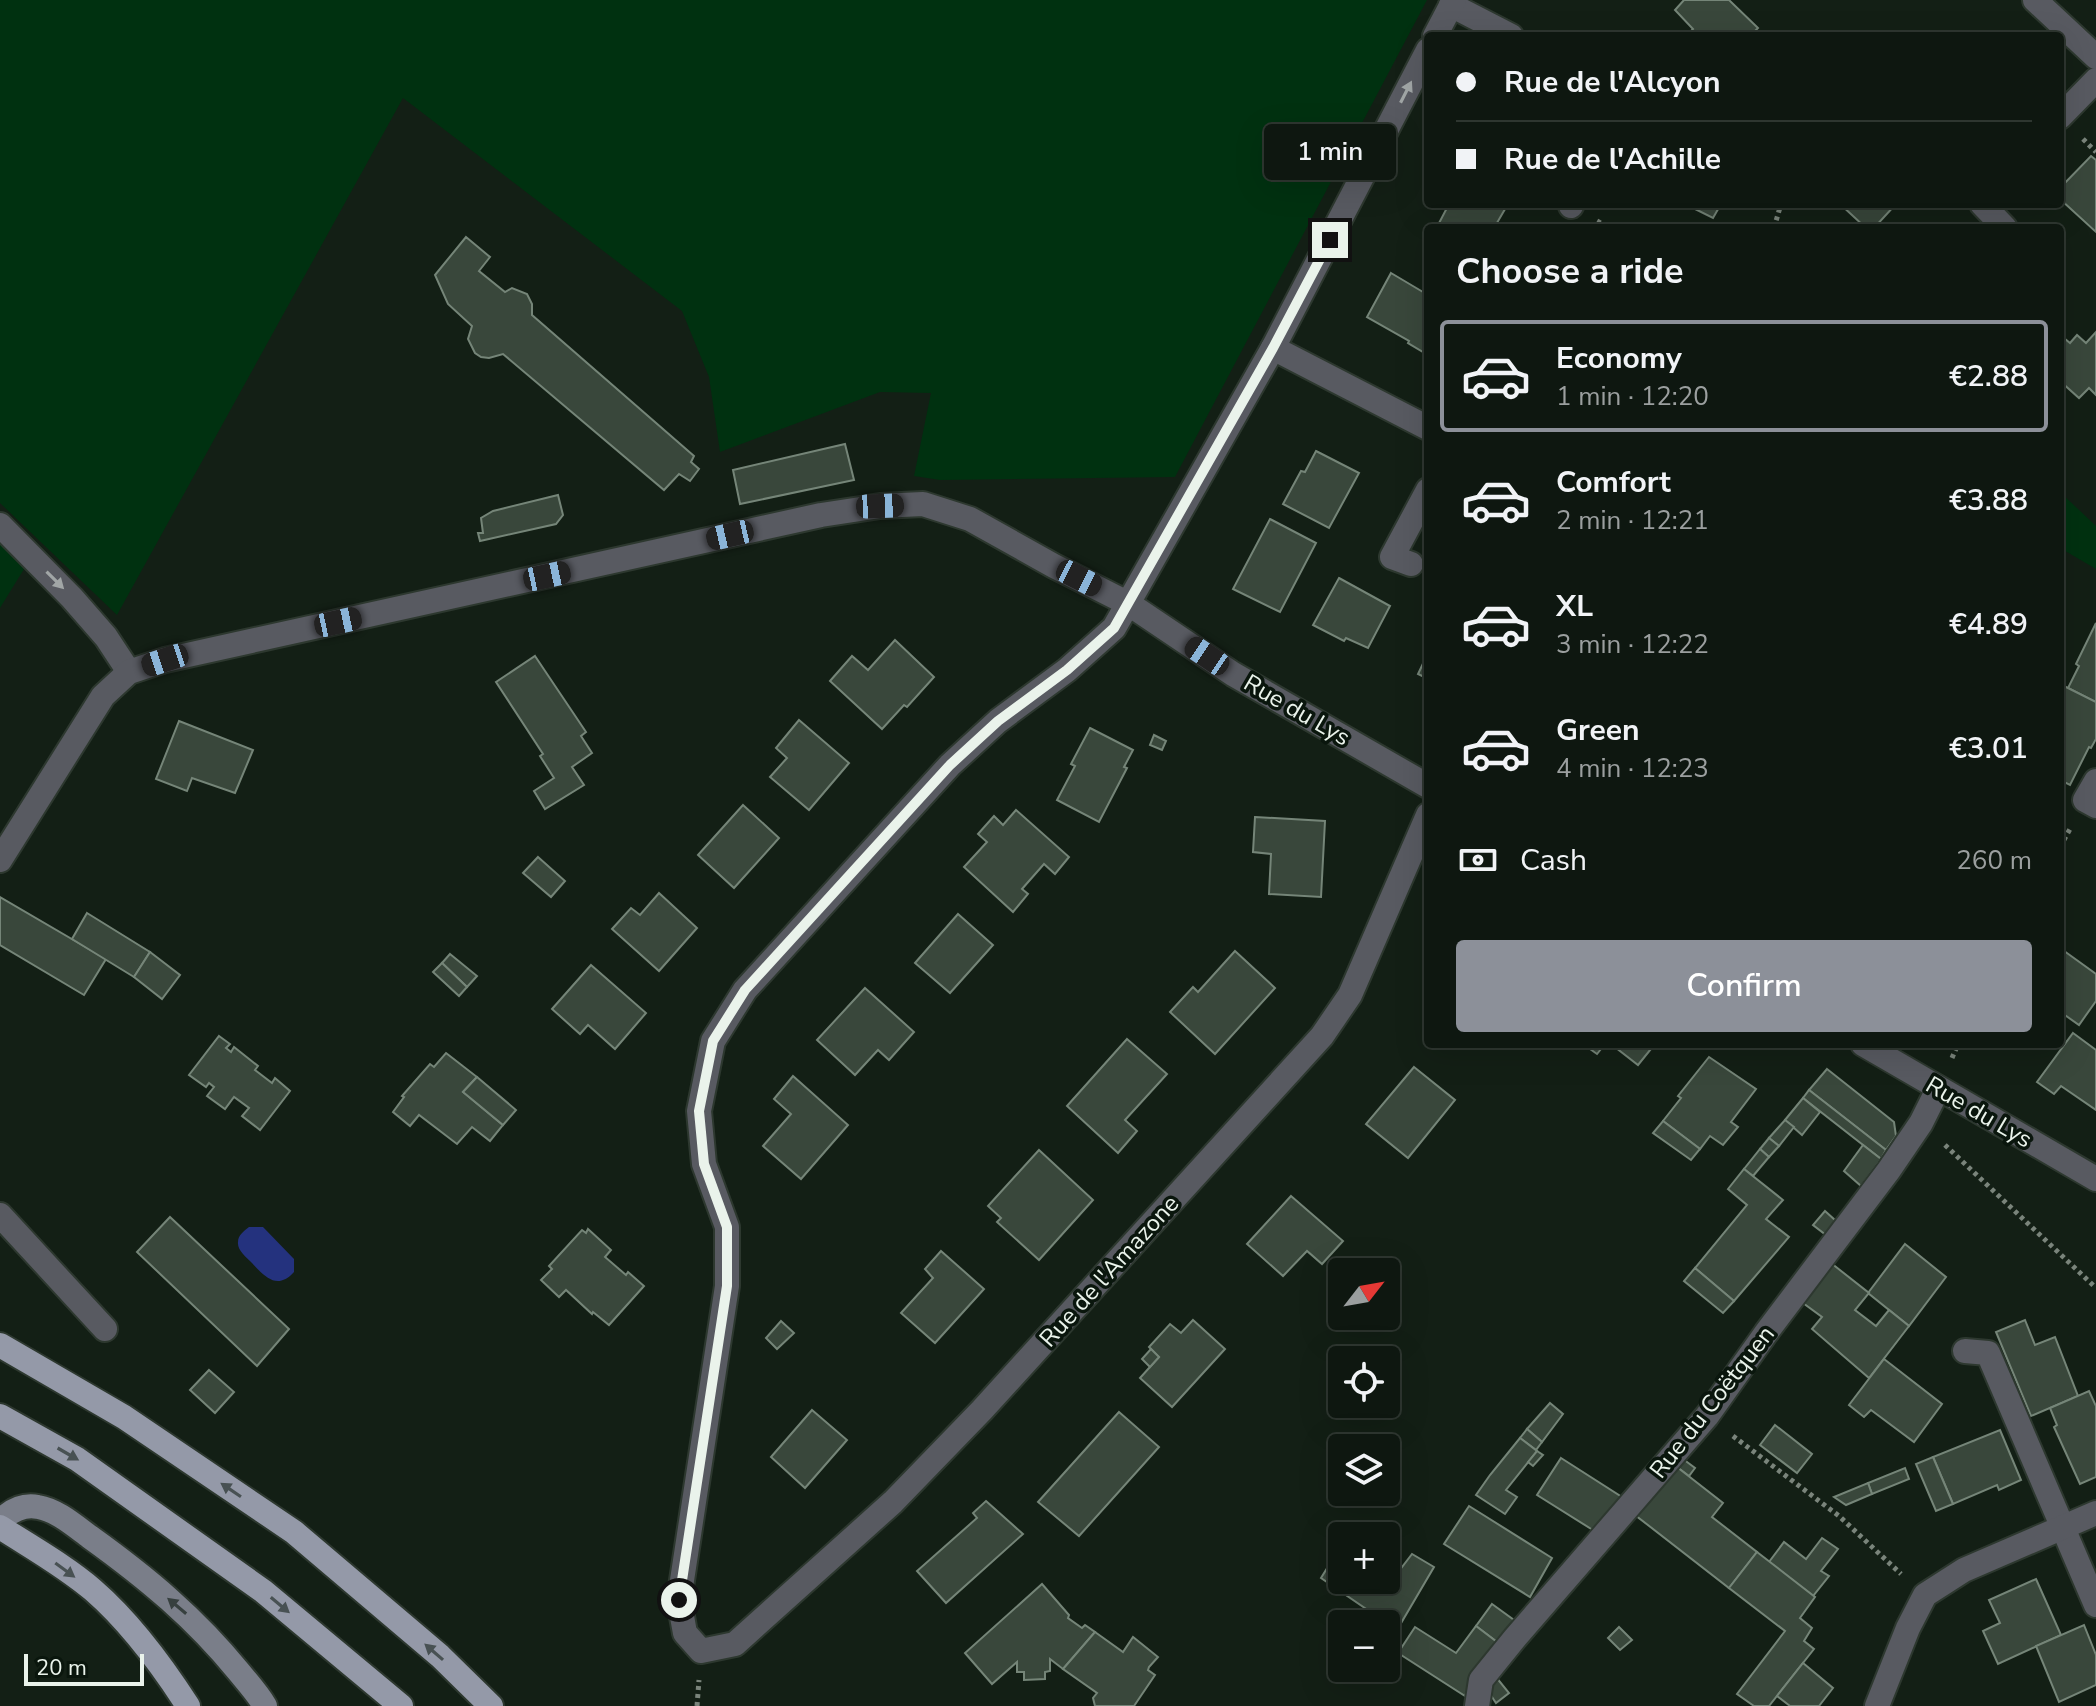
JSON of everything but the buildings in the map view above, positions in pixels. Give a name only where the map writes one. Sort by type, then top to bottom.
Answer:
[{"type":"main road","points":[[0,1345],[124,1417],[294,1532],[440,1656],[491,1706]]},
{"type":"main road","points":[[0,1416],[77,1459],[263,1591],[401,1706]]},
{"type":"main road","points":[[0,1524],[92,1590],[129,1625],[167,1673],[188,1706]]},
{"type":"street","points":[[2035,0],[2096,57]]},
{"type":"street","points":[[1437,32],[1453,3],[1504,32]]},
{"type":"street","points":[[1129,604],[1273,348],[1424,58]]},
{"type":"street","points":[[2064,113],[2096,80]]},
{"type":"street","points":[[1986,208],[2001,224]]},
{"type":"street","points":[[1273,348],[1424,426]]},
{"type":"street","points":[[1411,564],[1392,557],[1424,497]]},
{"type":"street","name":"Rue du Lys","points":[[129,672],[165,660],[821,515],[880,506],[923,504],[970,519],[1129,604],[1233,674],[1424,784]]},
{"type":"street","points":[[0,525],[72,598],[106,637],[129,672],[103,696],[0,860]]},
{"type":"street","name":"Rue de l'Amazone","points":[[1129,604],[1114,628],[1067,670],[998,721],[950,765],[745,990],[713,1041],[699,1111],[704,1164],[727,1227],[727,1286],[679,1600],[685,1633],[701,1651],[735,1644],[893,1502],[982,1410],[1322,1036],[1350,995],[1424,824]]},
{"type":"street","points":[[2096,781],[2085,800],[2096,806]]},
{"type":"street","name":"Rue du Lys","points":[[1870,1048],[2096,1179]]},
{"type":"street","name":"Rue du Coëtquen","points":[[1477,1706],[1481,1680],[1707,1416],[1889,1170],[1921,1123],[1938,1089]]},
{"type":"street","points":[[0,1215],[105,1329]]},
{"type":"street","points":[[1965,1351],[1988,1353],[2096,1605]]},
{"type":"street","points":[[0,1524],[8,1513],[26,1506],[40,1507],[63,1518],[129,1565],[190,1617],[265,1706]]},
{"type":"street","points":[[1877,1706],[1908,1628],[1925,1595],[1964,1570],[2096,1513]]},
{"type":"path","points":[[2086,144],[2096,152]]},
{"type":"path","points":[[1921,1123],[2096,1288]]},
{"type":"path","points":[[1707,1416],[1839,1516],[1925,1595]]},
{"type":"green space","points":[[0,0],[1427,0],[1175,477],[940,480],[914,476],[931,393],[880,392],[720,452],[709,377],[682,311],[403,98],[117,615],[0,503]]},
{"type":"green space","points":[[2064,496],[2096,526],[2096,569],[2064,550]]},
{"type":"green space","points":[[0,538],[16,554],[24,569],[0,608]]},
{"type":"shaded area","points":[[249,1227],[263,1227],[294,1259],[294,1272],[288,1278],[271,1280],[242,1253],[238,1240]]},
{"type":"route","points":[[679,1600],[727,1286],[727,1227],[704,1164],[699,1111],[713,1041],[745,990],[950,765],[998,721],[1067,670],[1114,628],[1273,348],[1330,240]]}]
